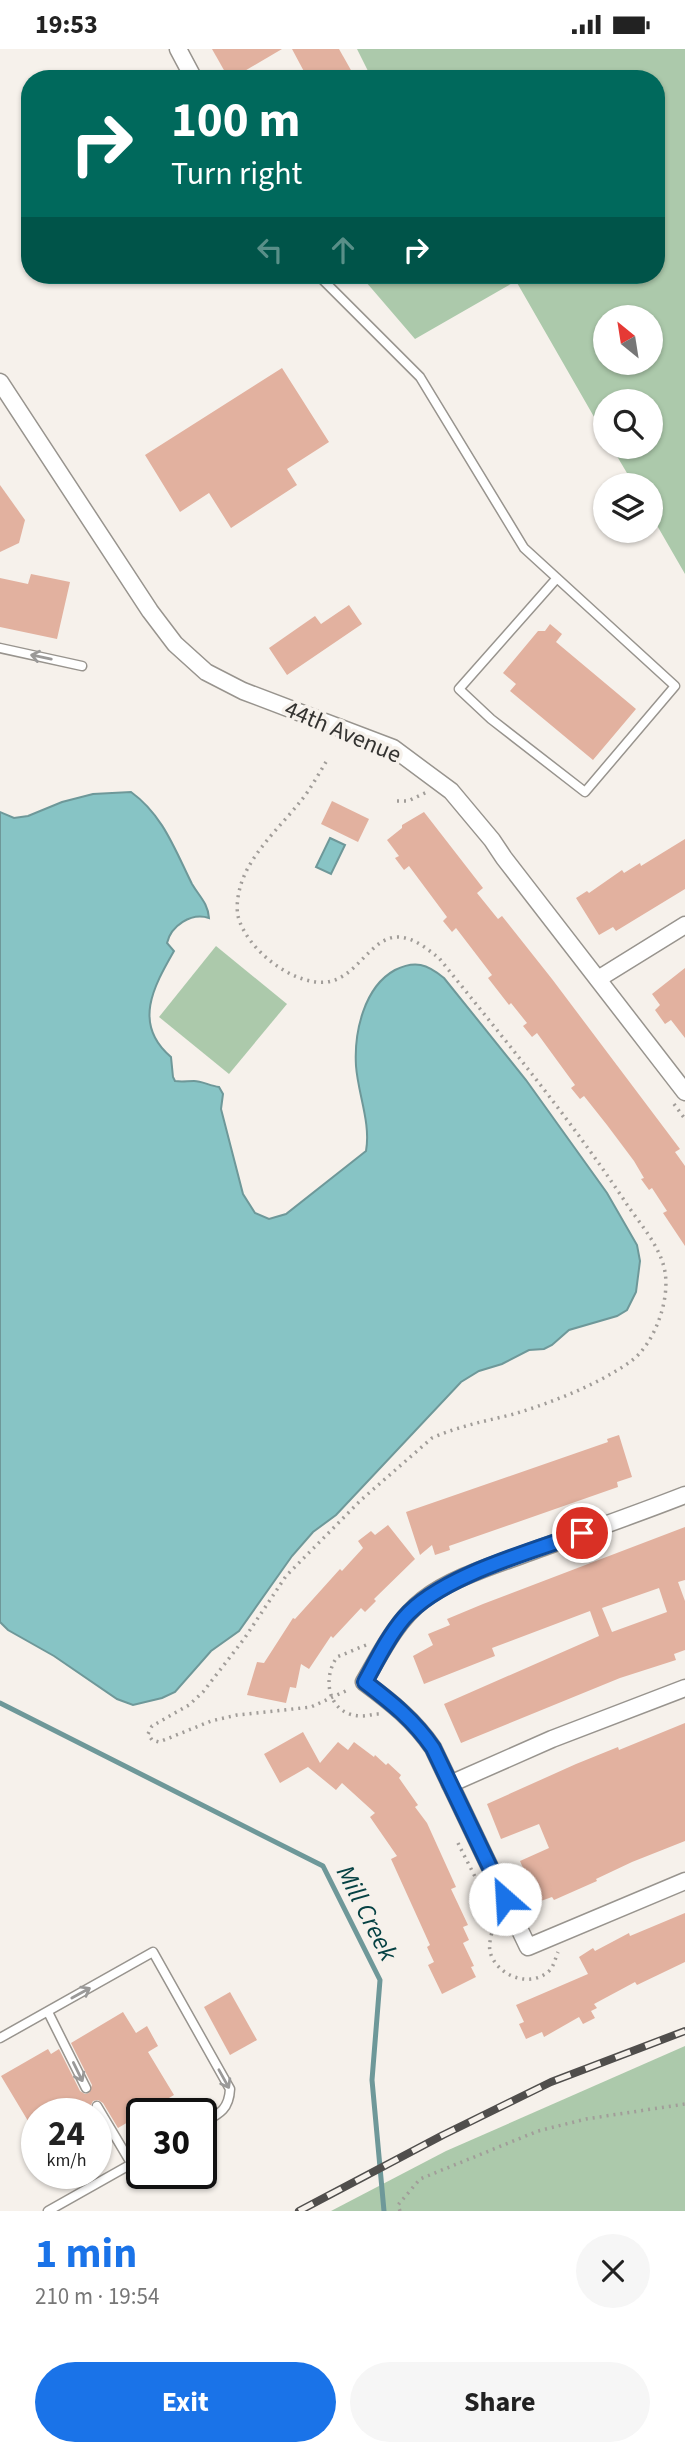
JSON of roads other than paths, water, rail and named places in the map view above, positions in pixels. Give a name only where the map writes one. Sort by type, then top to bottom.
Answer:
[{"type":"street","points":[[178,49],[189,70]]},
{"type":"street","name":"44th Avenue","points":[[0,383],[150,611],[190,658],[206,672],[243,691],[393,748],[435,778],[466,807],[685,1092]]},
{"type":"street","points":[[598,979],[685,925]]},
{"type":"street","points":[[685,1495],[503,1562],[451,1584],[424,1599],[405,1617],[388,1640],[365,1682],[400,1708],[419,1727],[433,1748],[528,1947],[685,1881]]},
{"type":"street","points":[[450,1784],[552,1739],[685,1688]]},
{"type":"lane","points":[[327,284],[420,377],[524,548],[675,685],[585,792],[491,719],[459,689],[557,578]]},
{"type":"lane","points":[[0,648],[82,666]]},
{"type":"lane","points":[[0,2038],[153,1952],[230,2089],[229,2102],[217,2116]]},
{"type":"lane","points":[[48,2012],[86,2088]]},
{"type":"lane","points":[[112,2132],[126,2155]]},
{"type":"lane","points":[[48,2211],[126,2167]]},
{"type":"water","points":[[131,792],[160,822],[205,904],[209,918],[189,919],[177,926],[169,937],[167,943],[174,951],[150,1005],[152,1031],[171,1057],[175,1081],[194,1081],[219,1087],[223,1094],[221,1109],[243,1194],[255,1213],[269,1219],[286,1214],[366,1151],[366,1119],[356,1066],[359,1025],[369,999],[384,978],[395,970],[415,964],[432,969],[444,978],[526,1080],[607,1193],[637,1245],[640,1261],[636,1292],[627,1310],[617,1316],[569,1330],[544,1349],[529,1350],[502,1364],[479,1371],[461,1382],[336,1515],[313,1532],[292,1556],[239,1631],[211,1651],[175,1692],[133,1705],[117,1699],[54,1656],[8,1630],[0,1622],[0,812],[14,818],[28,816],[62,802],[93,794]]},
{"type":"water","points":[[330,838],[345,845],[331,874],[316,867]]},
{"type":"waterway","name":"Mill Creek","points":[[0,1703],[323,1866],[380,1980],[372,2080],[384,2211]]},
{"type":"railway","points":[[299,2211],[551,2082],[685,2031]]}]
